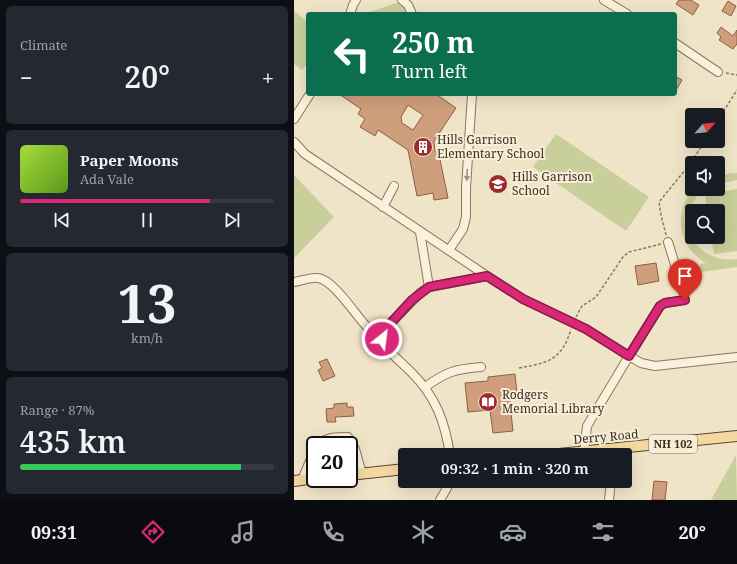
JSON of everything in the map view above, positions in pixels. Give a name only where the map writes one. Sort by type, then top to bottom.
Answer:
[{"type":"main road","name":"Derry Road","points":[[632,449],[737,436]]},
{"type":"main road","points":[[358,474],[398,470]]},
{"type":"street","points":[[351,12],[356,0]]},
{"type":"street","points":[[402,0],[408,5],[411,12]]},
{"type":"street","points":[[604,0],[624,12]]},
{"type":"street","points":[[677,44],[703,60],[718,72]]},
{"type":"street","points":[[294,119],[308,96]]},
{"type":"street","points":[[449,250],[463,229],[466,217],[466,188],[472,96]]},
{"type":"street","points":[[294,142],[305,154],[420,232],[523,299],[573,323],[641,363],[655,366],[737,357]]},
{"type":"street","points":[[383,207],[394,186]]},
{"type":"street","points":[[420,232],[429,287]]},
{"type":"street","points":[[584,448],[587,426],[660,306],[665,303],[685,300],[668,242]]},
{"type":"street","points":[[382,339],[388,326],[412,300],[429,287],[487,276]]},
{"type":"street","points":[[294,282],[311,278],[319,278],[326,281],[368,328],[382,339],[389,351],[413,373],[432,396],[440,414],[448,448]]},
{"type":"street","points":[[425,387],[447,373],[456,370],[481,367]]},
{"type":"street","points":[[358,460],[362,474]]},
{"type":"street","points":[[298,480],[306,465]]},
{"type":"street","points":[[440,500],[447,488]]},
{"type":"street","points":[[610,500],[611,488]]},
{"type":"path","points":[[718,72],[737,75]]},
{"type":"path","points":[[725,109],[737,90]]},
{"type":"path","points":[[519,368],[547,362],[554,358],[569,337],[579,310],[585,303],[596,297],[622,257],[629,252],[668,242],[659,202],[690,164],[700,148]]},
{"type":"green space","points":[[396,3],[404,4],[407,12],[370,12]]},
{"type":"green space","points":[[294,11],[306,20],[306,65],[302,70],[294,64]]},
{"type":"green space","points":[[556,134],[649,197],[626,231],[533,167]]},
{"type":"green space","points":[[737,173],[737,180],[725,183],[725,174]]},
{"type":"green space","points":[[294,175],[334,217],[294,258]]},
{"type":"green space","points":[[737,189],[737,251],[714,254],[712,244],[725,244],[725,204],[706,204],[705,196],[725,196],[725,191]]},
{"type":"green space","points":[[688,196],[699,196],[693,204],[685,204],[685,241],[681,219],[683,208]]},
{"type":"green space","points":[[687,244],[696,244],[698,247],[709,254],[722,259],[737,259],[737,267],[701,272],[700,264],[706,263],[689,248]]},
{"type":"green space","points":[[736,455],[737,500],[711,500]]},
{"type":"building","points":[[679,0],[691,0],[699,5],[693,15],[676,4]]},
{"type":"building","points":[[728,1],[736,6],[731,16],[722,11]]},
{"type":"building","points":[[721,27],[733,36],[737,30],[737,44],[733,49],[719,40],[721,37],[717,33]]},
{"type":"building","points":[[677,77],[682,80],[677,89]]},
{"type":"building","name":"Hills Garrison Elementary School","points":[[342,96],[439,96],[456,108],[434,141],[435,151],[438,150],[448,198],[434,200],[433,193],[417,196],[408,150],[378,130],[375,136],[360,127],[365,119],[358,114],[361,109]],"holes":[[[408,105],[423,115],[413,130],[402,123],[401,117]]]},
{"type":"building","points":[[656,263],[659,281],[638,285],[635,266]]},
{"type":"building","points":[[327,359],[335,376],[323,381],[318,370],[322,368],[319,362]]},
{"type":"building","name":"Rodgers Memorial Library","points":[[515,374],[517,394],[509,395],[513,431],[493,433],[490,410],[468,412],[465,383],[488,381],[488,377]]},
{"type":"building","points":[[347,403],[347,407],[353,407],[354,416],[335,417],[336,422],[327,422],[326,409],[334,408],[334,404]]},
{"type":"building","points":[[654,481],[667,482],[665,500],[652,500]]},
{"type":"place","name":"Hills Garrison Elementary School","points":[[423,147]]},
{"type":"place","name":"Hills Garrison School","points":[[498,184]]},
{"type":"place","name":"Rodgers Memorial Library","points":[[488,402]]},
{"type":"route","points":[[382,339],[388,326],[420,292],[429,287],[487,276],[523,299],[586,329],[629,356],[660,306],[665,303],[685,300]]}]
